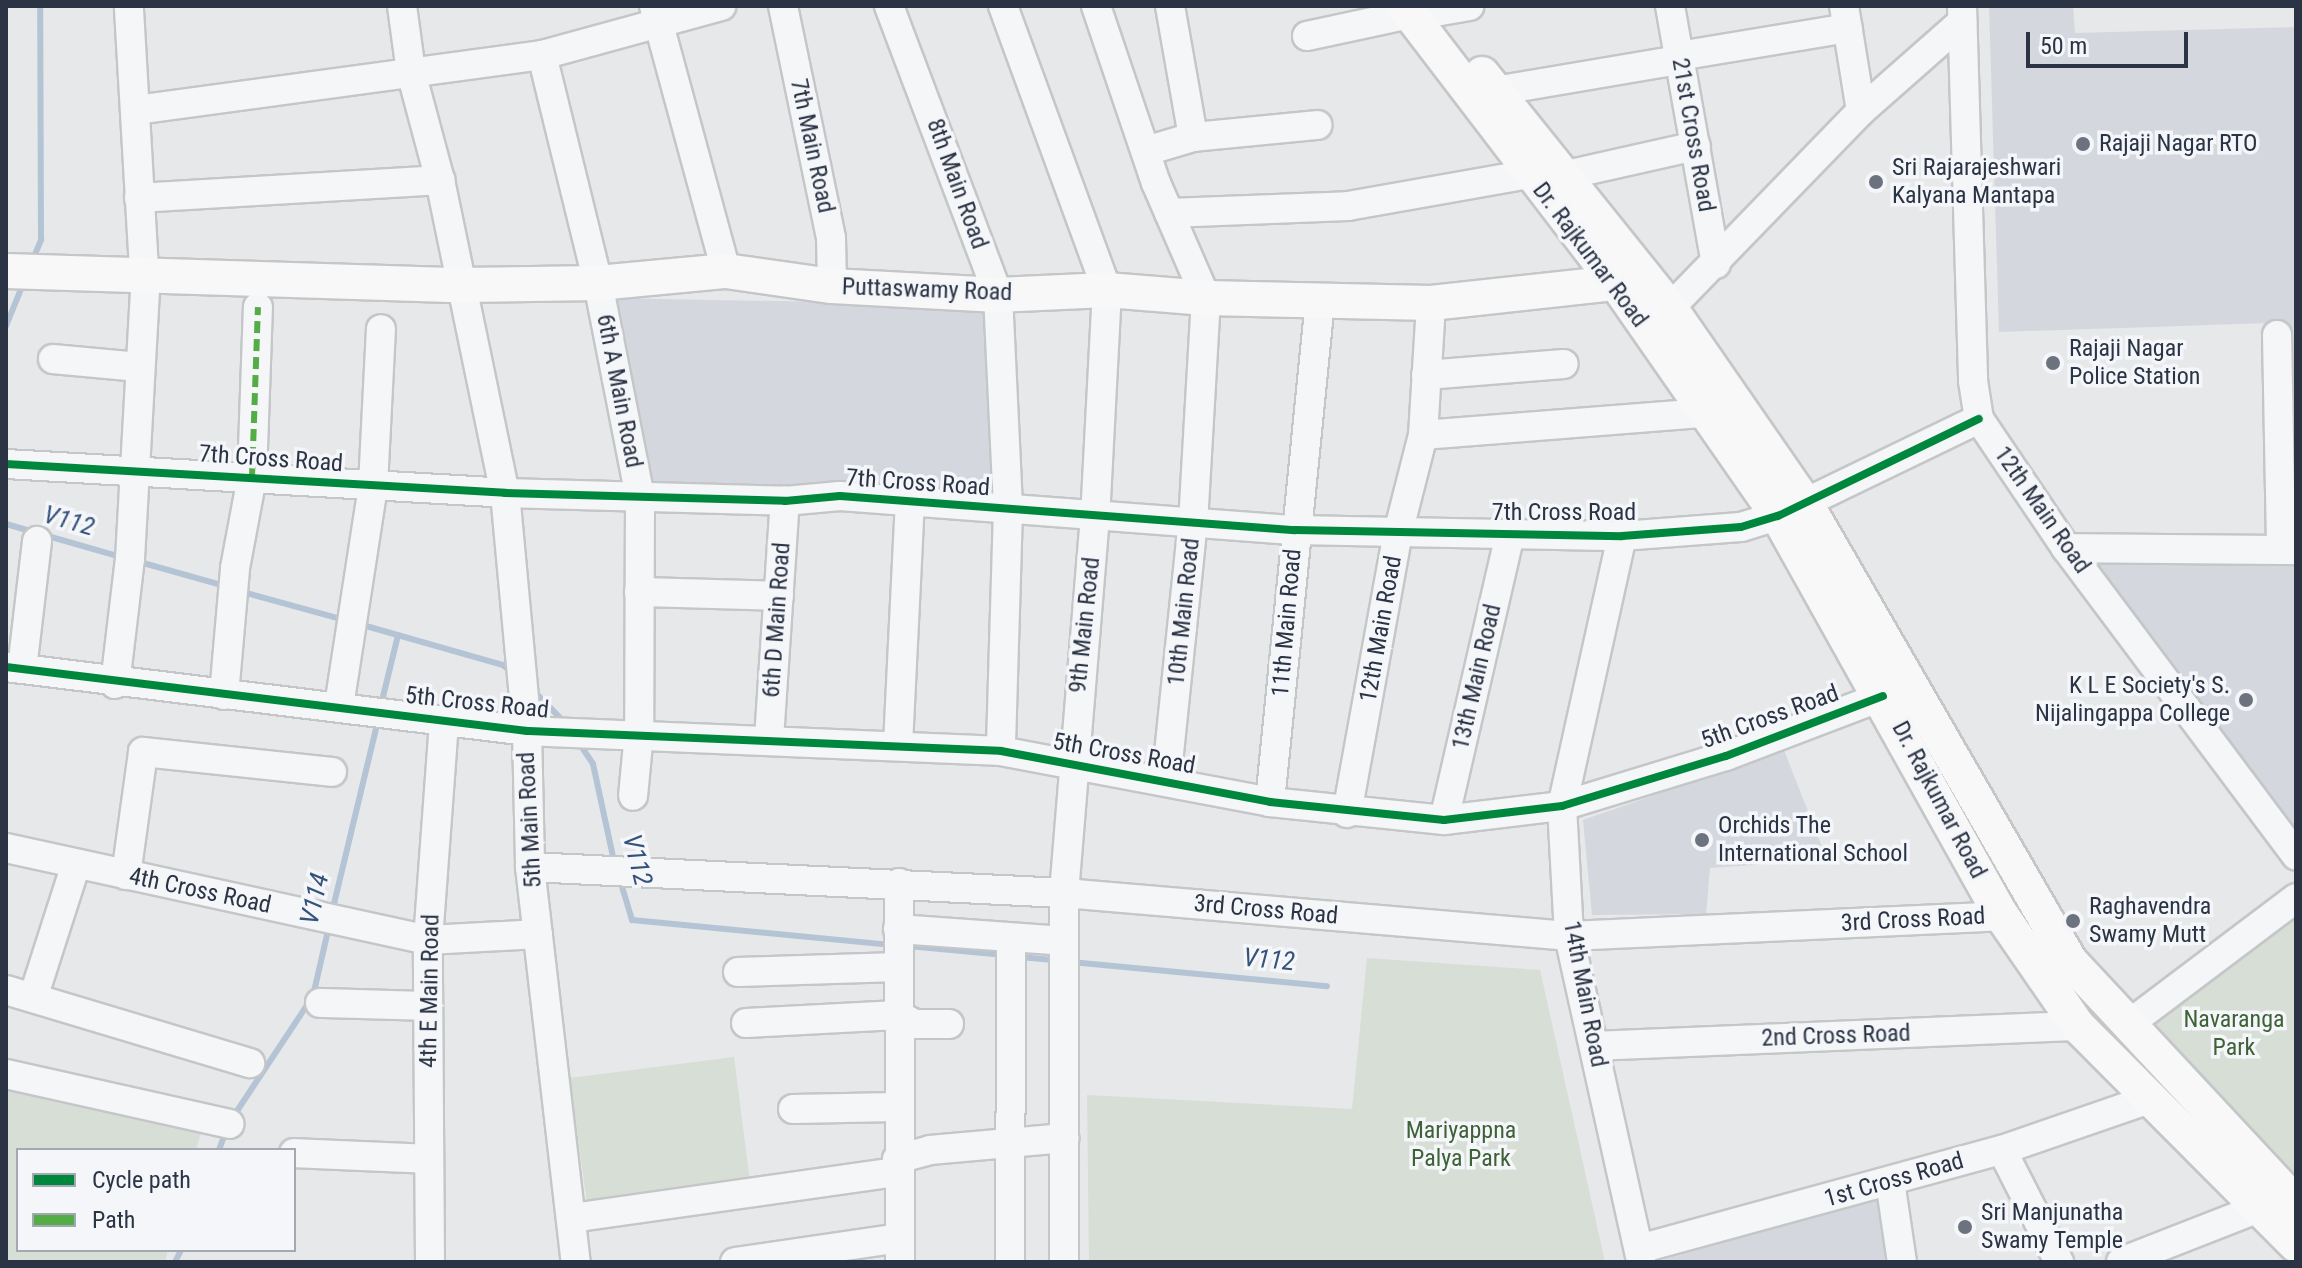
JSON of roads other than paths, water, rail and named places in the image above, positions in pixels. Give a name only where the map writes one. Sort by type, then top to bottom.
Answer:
[{"type":"main road","name":"Dr. Rajkumar Road","points":[[1420,9],[1566,175],[1670,308],[2070,961],[2296,1203]]},
{"type":"main road","name":"Dr. Rajkumar Road","points":[[1420,9],[1529,174],[1616,283],[1704,413],[1792,511],[1883,696],[2002,916],[2078,1026],[2146,1100],[2261,1207],[2296,1245]]},
{"type":"main road","name":"Puttaswamy Road","points":[[145,276],[458,285],[598,283],[726,271],[832,286],[998,295],[1107,290],[1206,298],[1431,303],[1616,283]]},
{"type":"main road","points":[[27,272],[145,276]]},
{"type":"street","points":[[115,684],[130,559],[132,469],[145,276],[129,6]]},
{"type":"street","name":"5th Main Road","points":[[402,6],[411,72],[440,180],[458,285],[505,493],[527,731],[530,867],[576,1262]]},
{"type":"street","points":[[136,110],[542,55],[657,16],[721,6]]},
{"type":"street","name":"7th Main Road","points":[[783,6],[831,238],[832,286]]},
{"type":"street","name":"8th Main Road","points":[[889,6],[998,295],[1008,509],[1001,751]]},
{"type":"street","name":"9th Main Road","points":[[1003,6],[1107,290],[1095,516],[1071,765],[1064,893],[1064,1262]]},
{"type":"street","points":[[1096,6],[1169,213],[1206,298]]},
{"type":"street","points":[[1170,6],[1193,137]]},
{"type":"street","points":[[1307,36],[1420,9],[1469,6]]},
{"type":"street","name":"21st Cross Road","points":[[1670,6],[1716,264]]},
{"type":"street","points":[[1670,308],[1861,111],[1962,14]]},
{"type":"street","name":"12th Main Road","points":[[1962,14],[1973,381],[1979,419],[2066,548],[2296,855]]},
{"type":"street","points":[[657,16],[726,271]]},
{"type":"street","points":[[1495,91],[1679,58],[1846,17],[1861,111]]},
{"type":"street","name":"6th A Main Road","points":[[542,55],[598,283],[640,498],[639,733],[633,796]]},
{"type":"street","points":[[1146,151],[1193,137],[1317,125]]},
{"type":"street","points":[[1566,175],[1696,146]]},
{"type":"street","points":[[1169,213],[1348,206],[1529,174]]},
{"type":"street","points":[[139,198],[440,180]]},
{"type":"street","name":"10th Main Road","points":[[1166,781],[1193,521],[1206,298]]},
{"type":"street","name":"11th Main Road","points":[[1270,802],[1320,301]]},
{"type":"street","name":"12th Main Road","points":[[1347,813],[1398,533],[1423,435],[1431,303]]},
{"type":"street","points":[[224,695],[233,589],[252,477],[258,307]]},
{"type":"street","points":[[339,706],[373,486],[381,329]]},
{"type":"street","points":[[2066,548],[2288,550],[2277,335]]},
{"type":"street","points":[[53,359],[139,367]]},
{"type":"street","points":[[1426,375],[1564,364]]},
{"type":"street","points":[[1423,435],[1704,413]]},
{"type":"street","points":[[1792,511],[1979,419]]},
{"type":"street","name":"7th Cross Road","points":[[6,464],[505,493],[785,501],[840,496],[1295,530],[1398,533],[1622,536],[1741,527],[1792,511]]},
{"type":"street","points":[[898,745],[910,500]]},
{"type":"street","name":"6th D Main Road","points":[[769,739],[785,501]]},
{"type":"street","name":"13th Main Road","points":[[1444,820],[1510,534]]},
{"type":"street","name":"14th Main Road","points":[[1622,536],[1562,806],[1569,936],[1640,1255]]},
{"type":"street","points":[[14,668],[37,541]]},
{"type":"street","points":[[639,592],[779,596]]},
{"type":"street","name":"5th Cross Road","points":[[14,668],[115,684],[339,706],[527,731],[639,733],[1001,751],[1270,802],[1347,813],[1444,820],[1562,806],[1726,756],[1883,696]]},
{"type":"street","name":"4th E Main Road","points":[[430,1262],[428,940],[444,721]]},
{"type":"street","points":[[126,875],[143,752],[332,772]]},
{"type":"street","name":"4th Cross Road","points":[[6,848],[428,940],[538,934]]},
{"type":"street","points":[[76,864],[19,994],[250,1063]]},
{"type":"street","name":"3rd Cross Road","points":[[530,867],[1064,893],[1569,936],[2002,916]]},
{"type":"street","points":[[735,1262],[899,1250],[899,883]]},
{"type":"street","points":[[2129,1024],[2296,898]]},
{"type":"street","points":[[738,972],[898,947],[1064,954]]},
{"type":"street","points":[[1010,1262],[1011,950]]},
{"type":"street","points":[[320,1003],[427,1006]]},
{"type":"street","points":[[746,1023],[898,1015],[915,1024],[949,1024]]},
{"type":"street","name":"2nd Cross Road","points":[[1595,1046],[2078,1026]]},
{"type":"street","points":[[6,1074],[229,1124]]},
{"type":"street","name":"1st Cross Road","points":[[1640,1255],[2002,1150],[2146,1100]]},
{"type":"street","points":[[793,1109],[897,1107]]},
{"type":"street","points":[[572,1218],[897,1166],[930,1150],[1064,1138]]},
{"type":"street","points":[[2002,1150],[2059,1262]]},
{"type":"street","points":[[296,1153],[429,1159]]},
{"type":"street","points":[[1890,1181],[1902,1262]]},
{"type":"street","points":[[2121,1262],[2261,1207]]},
{"type":"waterway","name":"V112","points":[[33,259],[41,240],[40,6]]},
{"type":"waterway","name":"V112","points":[[6,326],[23,284]]},
{"type":"waterway","name":"V112","points":[[6,524],[121,557]]},
{"type":"waterway","name":"V112","points":[[136,561],[225,586]]},
{"type":"waterway","name":"V112","points":[[239,591],[344,620]]},
{"type":"waterway","name":"V112","points":[[359,624],[503,665],[511,672]]},
{"type":"waterway","name":"V114","points":[[381,705],[398,635]]},
{"type":"waterway","name":"V112","points":[[532,689],[566,724]]},
{"type":"waterway","name":"V114","points":[[332,912],[378,720]]},
{"type":"waterway","name":"V112","points":[[579,743],[593,764],[614,861]]},
{"type":"waterway","name":"V112","points":[[620,880],[632,920],[893,945]]},
{"type":"waterway","name":"V114","points":[[233,1117],[313,996],[329,926]]},
{"type":"waterway","name":"V112","points":[[908,946],[1005,955]]},
{"type":"waterway","name":"V112","points":[[1020,957],[1056,960]]},
{"type":"waterway","name":"V112","points":[[1071,962],[1327,986]]},
{"type":"waterway","name":"V114","points":[[220,1148],[226,1131]]},
{"type":"waterway","name":"V114","points":[[175,1262],[180,1252]]},
{"type":"place","name":"Rajaji Nagar RTO","points":[[2083,144]]},
{"type":"place","name":"Sri Rajarajeshwari Kalyana Mantapa","points":[[1876,182]]},
{"type":"place","name":"Rajaji Nagar Police Station","points":[[2053,363]]},
{"type":"place","name":"K L E Society's S. Nijalingappa College","points":[[2246,700]]},
{"type":"place","name":"Orchids The International School","points":[[1702,840]]},
{"type":"place","name":"Raghavendra Swamy Mutt","points":[[2073,921]]},
{"type":"place","name":"Sri Manjunatha Swamy Temple","points":[[1965,1227]]},
{"type":"park label","name":"Navaranga Park","points":[[2234,1034]]},
{"type":"park label","name":"Mariyappna Palya Park","points":[[1461,1145]]}]
